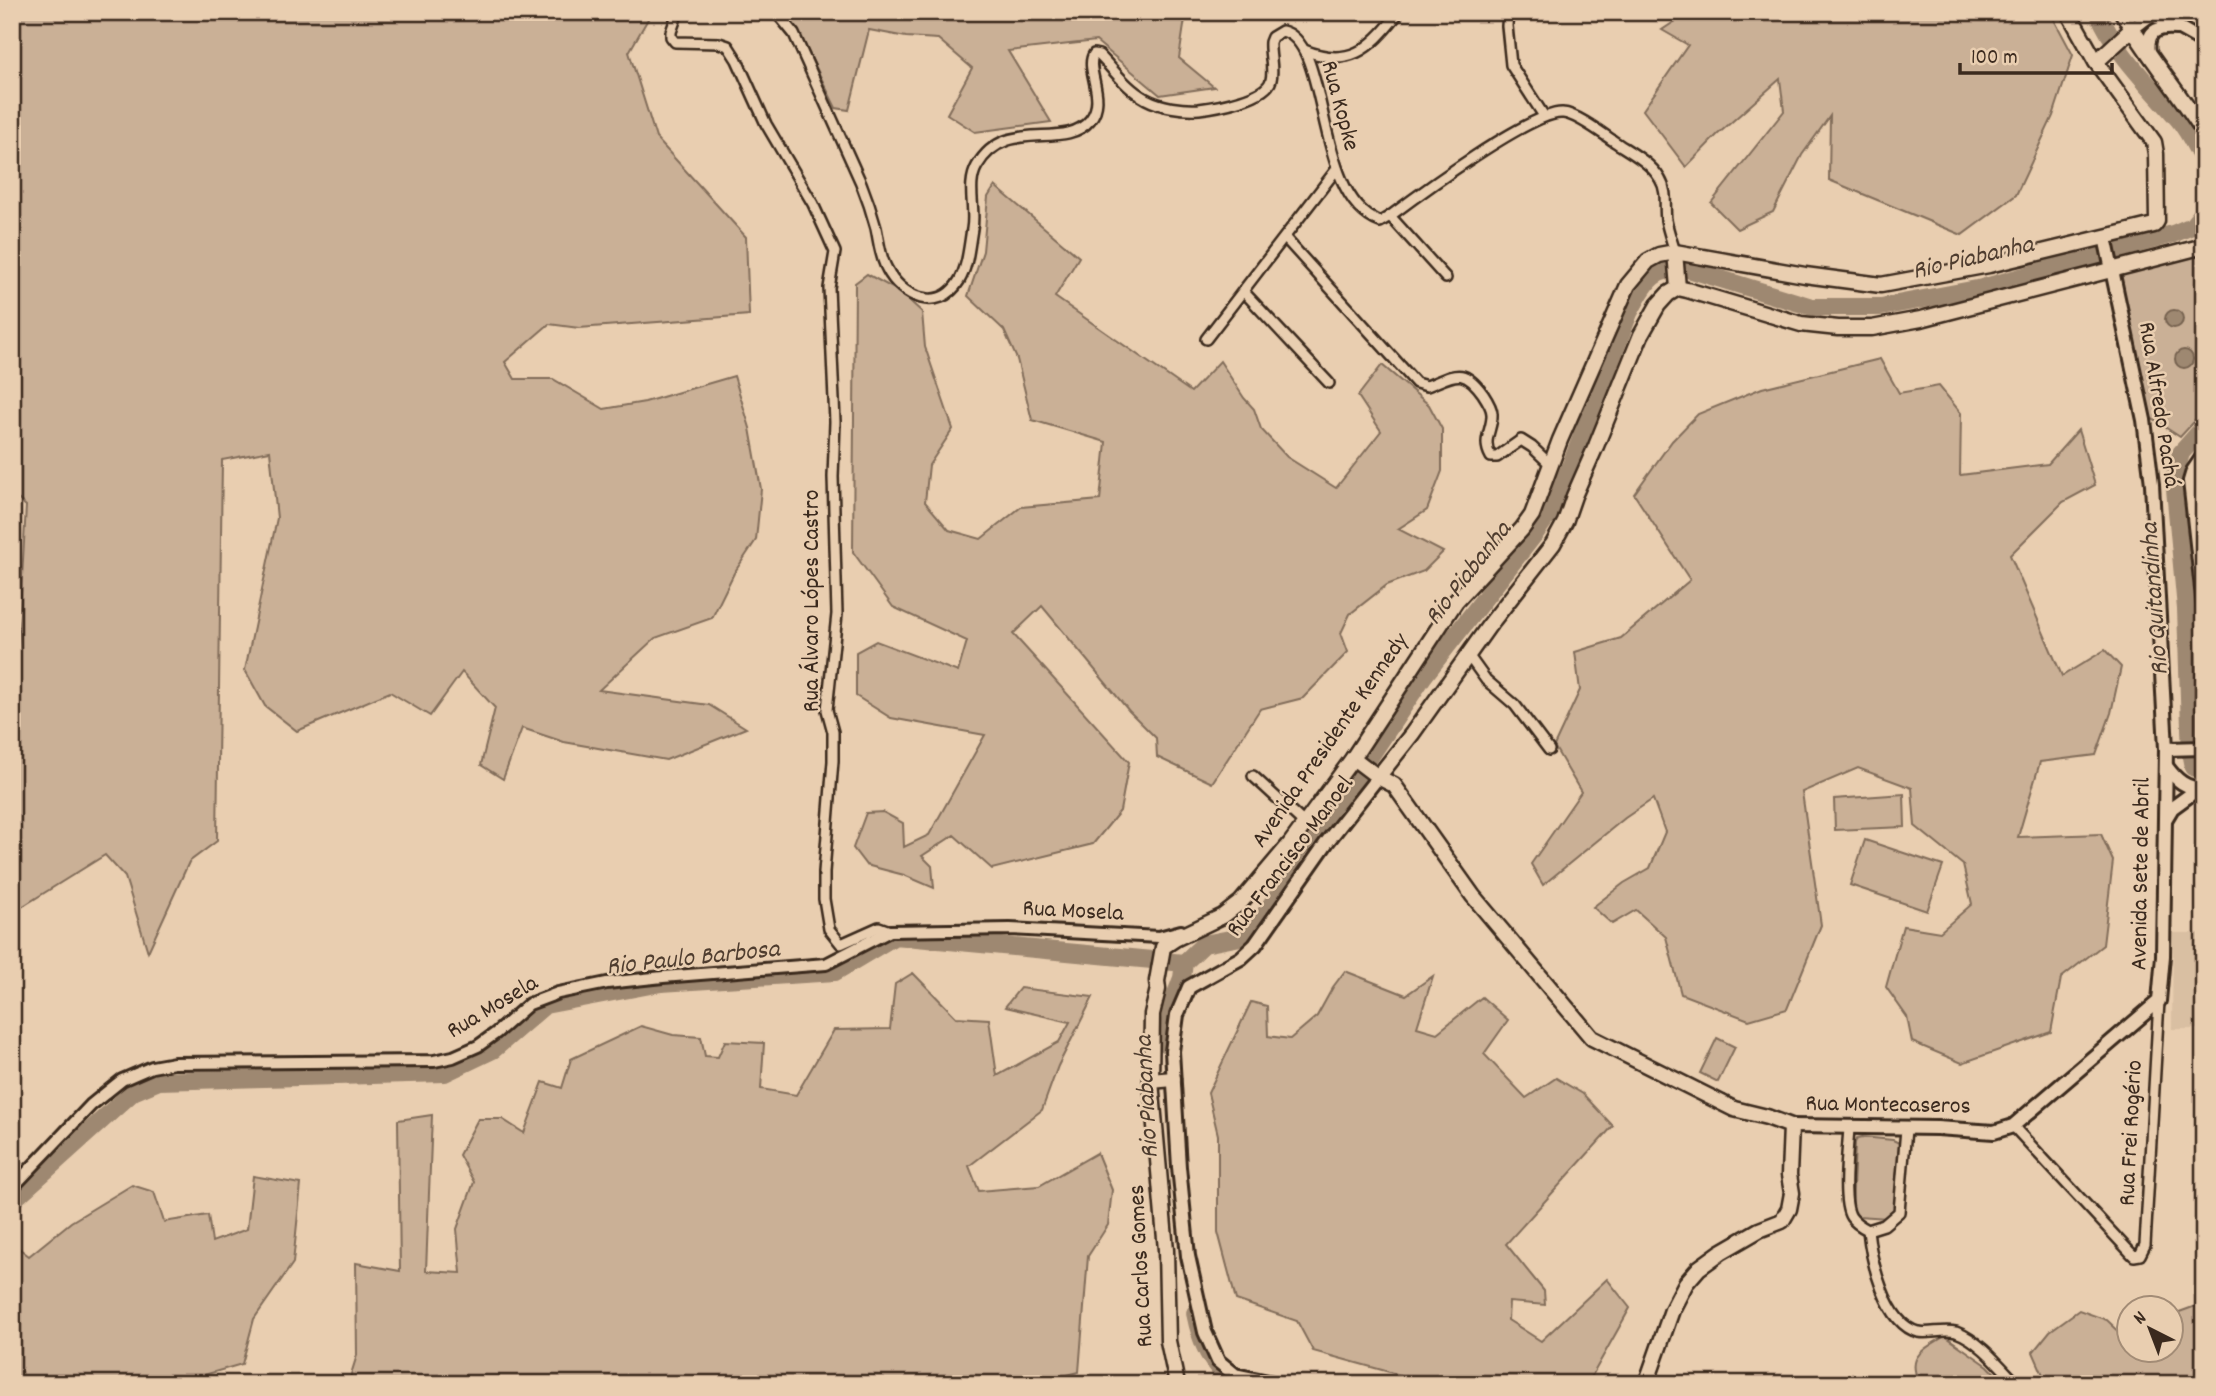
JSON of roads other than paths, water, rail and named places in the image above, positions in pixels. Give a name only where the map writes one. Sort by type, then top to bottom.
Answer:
[{"type":"main road","points":[[1678,288],[1675,251],[1805,275],[1881,285],[1989,265],[2154,225],[2157,221],[2154,142],[2096,62],[2068,12]]},
{"type":"main road","points":[[2122,12],[2204,132]]},
{"type":"main road","points":[[2096,62],[2132,29],[2155,14],[2204,42]]},
{"type":"main road","points":[[2149,55],[2149,39],[2155,30],[2165,27],[2184,30]]},
{"type":"main road","name":"Rua Alfredo Pachá","points":[[2105,239],[2148,452],[2172,749]]},
{"type":"main road","points":[[1378,777],[1553,544],[1565,522],[1641,335],[1658,305],[1668,294],[1678,288],[1801,324],[1872,328],[1922,319],[2111,267],[2204,246]]},
{"type":"main road","name":"Avenida Presidente Kennedy","points":[[1161,942],[1175,939],[1223,916],[1241,902],[1290,844],[1353,758],[1457,601],[1532,515],[1579,394],[1628,285],[1648,261],[1675,251]]},
{"type":"main road","points":[[2204,455],[2190,481],[2204,607]]},
{"type":"main road","points":[[2172,749],[2204,748]]},
{"type":"main road","name":"Avenida Sete de Abril","points":[[2159,1001],[2163,956],[2166,766],[2172,749]]},
{"type":"main road","name":"Rua Montecaseros","points":[[1353,758],[1378,777],[1394,785],[1473,896],[1592,1038],[1734,1109],[1791,1126],[1994,1132],[2013,1126]]},
{"type":"main road","points":[[2166,766],[2181,783],[2189,788],[2201,789]]},
{"type":"main road","name":"Rua Francisco Manoel","points":[[1278,1384],[1235,1375],[1218,1362],[1205,1332],[1188,1256],[1179,1167],[1172,1051],[1177,1015],[1189,987],[1241,958],[1255,945],[1327,842],[1378,777]]},
{"type":"main road","points":[[2165,819],[2172,808],[2201,789]]},
{"type":"main road","name":"Rua Carlos Gomes","points":[[1161,942],[1158,989],[1152,1014],[1152,1081],[1166,1250],[1168,1341],[1177,1384]]},
{"type":"main road","points":[[2013,1126],[2159,1001]]},
{"type":"main road","points":[[1152,1081],[1173,1079]]},
{"type":"main road","points":[[1646,1384],[1672,1310],[1686,1283],[1699,1268],[1721,1252],[1782,1220],[1790,1209],[1791,1126]]},
{"type":"street","name":"Rua Álvaro Lópes Castro","points":[[678,12],[671,37],[675,42],[706,42],[728,46],[766,124],[813,204],[835,252],[829,288],[835,422],[833,477],[837,614],[827,710],[834,732],[824,859],[826,916],[829,929],[842,944],[879,927],[890,932]]},
{"type":"street","name":"Rua Kopke","points":[[776,12],[794,34],[861,183],[885,267],[892,279],[916,298],[929,300],[942,296],[959,280],[967,258],[973,224],[972,181],[981,160],[1010,138],[1071,132],[1090,120],[1095,110],[1097,93],[1091,62],[1094,54],[1099,55],[1130,88],[1147,100],[1170,107],[1198,109],[1241,99],[1265,90],[1271,81],[1270,42],[1282,31],[1291,32],[1304,50],[1320,97],[1336,170],[1362,210],[1380,222],[1390,216]]},
{"type":"street","points":[[1508,12],[1511,65],[1544,116]]},
{"type":"street","points":[[1304,50],[1330,59],[1344,58],[1362,49],[1382,33],[1397,15]]},
{"type":"street","points":[[1446,278],[1390,216],[1452,171],[1544,116],[1564,113],[1640,158],[1654,170],[1666,195],[1666,221],[1675,251]]},
{"type":"street","points":[[1206,339],[1286,239],[1336,170]]},
{"type":"street","points":[[1286,239],[1416,383],[1427,386],[1455,375],[1469,377],[1493,412],[1488,428],[1487,450],[1491,457],[1497,457],[1521,440],[1551,465]]},
{"type":"street","points":[[1242,291],[1329,383]]},
{"type":"street","points":[[1468,655],[1486,680],[1515,705],[1549,750]]},
{"type":"street","points":[[1253,776],[1304,823]]},
{"type":"street","name":"Rua Mosela","points":[[12,1188],[92,1105],[122,1080],[152,1067],[174,1063],[434,1061],[453,1057],[478,1046],[529,1004],[558,993],[607,983],[826,964],[890,932],[1010,929],[1161,942]]},
{"type":"street","name":"Rua Frei Rogério","points":[[2013,1126],[2130,1252],[2137,1256],[2143,1251],[2159,1001]]},
{"type":"street","points":[[1849,1128],[1846,1202],[1850,1216],[1868,1230],[1884,1225],[1899,1212],[1906,1129]]},
{"type":"street","points":[[1868,1230],[1871,1255],[1878,1278],[1889,1304],[1900,1320],[1916,1331],[1954,1331],[1965,1337],[1975,1343],[2017,1384]]},
{"type":"waterway","name":"Rio Piabanha","points":[[2098,12],[2114,42],[2183,125],[2204,162]]},
{"type":"waterway","name":"Rio Piabanha","points":[[1168,1045],[1171,1007],[1182,978],[1184,963],[1204,944],[1251,935],[1423,677],[1550,512],[1571,465],[1629,313],[1645,285],[1657,274],[1688,269],[1812,307],[1881,307],[1982,288],[2173,234],[2192,226],[2204,211]]},
{"type":"waterway","name":"Rio Quitandinha","points":[[2204,427],[2181,453],[2174,478],[2186,609],[2191,757],[2193,767],[2204,771]]},
{"type":"waterway","name":"Rio Paulo Barbosa","points":[[12,1201],[133,1092],[159,1081],[445,1073],[493,1050],[545,1005],[661,983],[835,972],[895,936],[1184,963]]},
{"type":"waterway","name":"Rio Piabanha","points":[[1195,1313],[1208,1353],[1219,1369],[1235,1384]]}]
